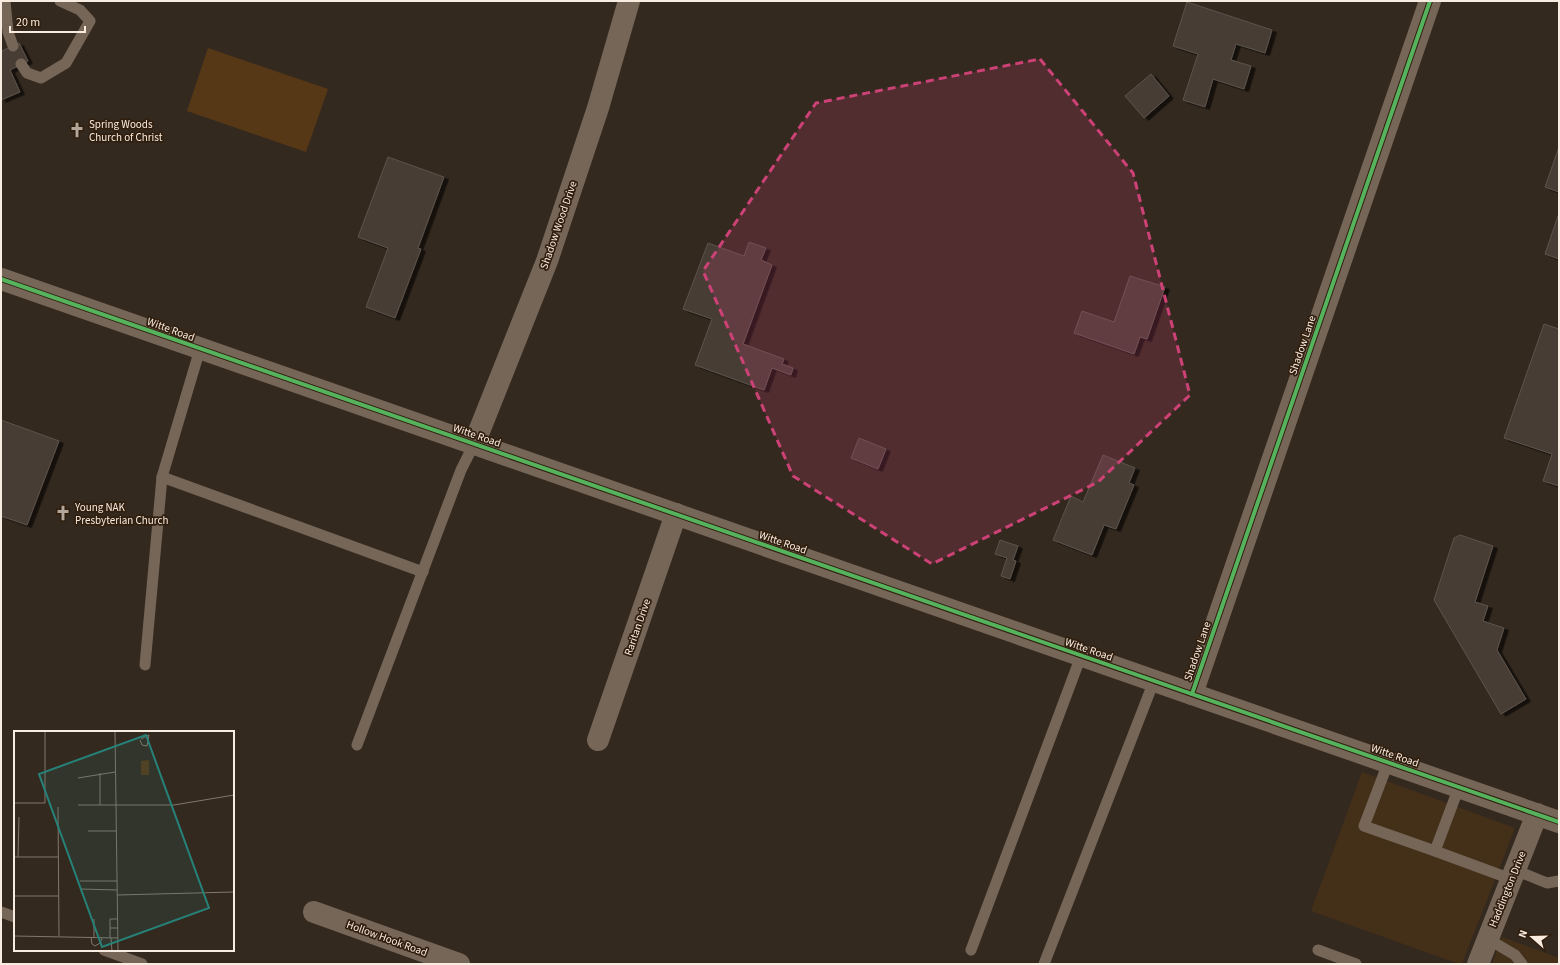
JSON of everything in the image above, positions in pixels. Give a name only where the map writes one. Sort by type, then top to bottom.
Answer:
[{"type":"street","name":"Shadow Wood Drive","points":[[474,444],[547,261],[598,108],[629,1]]},
{"type":"street","name":"Shadow Lane","points":[[1192,694],[1430,1]]},
{"type":"street","name":"Witte Road","points":[[1,279],[1559,822]]},
{"type":"street","name":"Raritan Drive","points":[[598,740],[676,514]]},
{"type":"street","name":"Haddington Drive","points":[[1478,964],[1537,814]]},
{"type":"street","name":"Hollow Hook Road","points":[[314,912],[459,964]]},
{"type":"lane","points":[[5,1],[8,32],[13,46]]},
{"type":"lane","points":[[21,64],[27,74],[41,78],[66,63],[90,21],[80,10],[60,1]]},
{"type":"lane","points":[[145,665],[162,477],[200,349]]},
{"type":"lane","points":[[357,745],[460,470],[474,444]]},
{"type":"lane","points":[[162,477],[423,572]]},
{"type":"lane","points":[[971,950],[1081,656]]},
{"type":"lane","points":[[1044,964],[1154,681]]},
{"type":"lane","points":[[1388,763],[1364,826],[1435,851],[1513,875],[1546,883],[1559,880]]},
{"type":"lane","points":[[1435,851],[1459,787]]},
{"type":"lane","points":[[1,912],[14,917]]},
{"type":"lane","points":[[1488,939],[1515,955],[1522,964]]},
{"type":"lane","points":[[1318,950],[1356,964]]},
{"type":"lane","points":[[107,951],[142,964]]},
{"type":"highlighted area","points":[[1040,59],[1133,173],[1190,395],[1098,482],[932,564],[793,476],[703,271],[816,103]]},
{"type":"shaded area","points":[[208,48],[328,89],[306,152],[187,111]]},
{"type":"shaded area","points":[[1362,772],[1515,828],[1462,964],[1311,911]]},
{"type":"shaded area","points":[[1502,937],[1559,958],[1559,964],[1492,964]]},
{"type":"building","points":[[1187,2],[1272,30],[1265,53],[1236,44],[1231,60],[1251,66],[1244,89],[1213,79],[1205,107],[1183,100],[1198,54],[1173,46]]},
{"type":"building","points":[[19,43],[28,61],[10,70],[20,92],[1,100],[1,48],[2,51]]},
{"type":"building","points":[[1151,74],[1169,96],[1144,118],[1125,96]]},
{"type":"building","points":[[1559,147],[1559,192],[1545,187]]},
{"type":"building","points":[[388,157],[444,177],[418,248],[421,249],[395,318],[366,307],[388,248],[358,237]]},
{"type":"building","points":[[1559,216],[1559,259],[1545,254]]},
{"type":"building","points":[[749,242],[766,248],[761,260],[772,265],[743,344],[784,359],[782,364],[793,368],[791,375],[772,368],[764,390],[695,365],[712,319],[683,309],[708,243],[744,256]]},
{"type":"building","points":[[1130,276],[1165,287],[1147,339],[1140,337],[1134,354],[1074,333],[1082,311],[1114,322]]},
{"type":"building","points":[[1544,324],[1559,329],[1559,486],[1543,481],[1552,454],[1504,438]]},
{"type":"building","points":[[1,420],[59,441],[27,525],[1,516]]},
{"type":"building","points":[[859,438],[886,449],[878,469],[851,458]]},
{"type":"building","points":[[1103,455],[1135,468],[1129,483],[1134,485],[1116,529],[1104,525],[1092,555],[1053,540],[1071,496],[1083,502]]},
{"type":"building","points":[[1460,535],[1493,546],[1475,602],[1488,606],[1483,621],[1504,628],[1497,650],[1526,699],[1501,714],[1434,600],[1454,538]]},
{"type":"building","points":[[1000,540],[1018,546],[1013,560],[1016,561],[1010,579],[1001,576],[1007,558],[995,554]]},
{"type":"cycle path","points":[[1192,694],[1430,1]]},
{"type":"cycle path","points":[[1,279],[1559,822]]},
{"type":"place","name":"Spring Woods Church of Christ","points":[[77,130]]},
{"type":"place","name":"Young NAK Presbyterian Church","points":[[63,513]]}]
